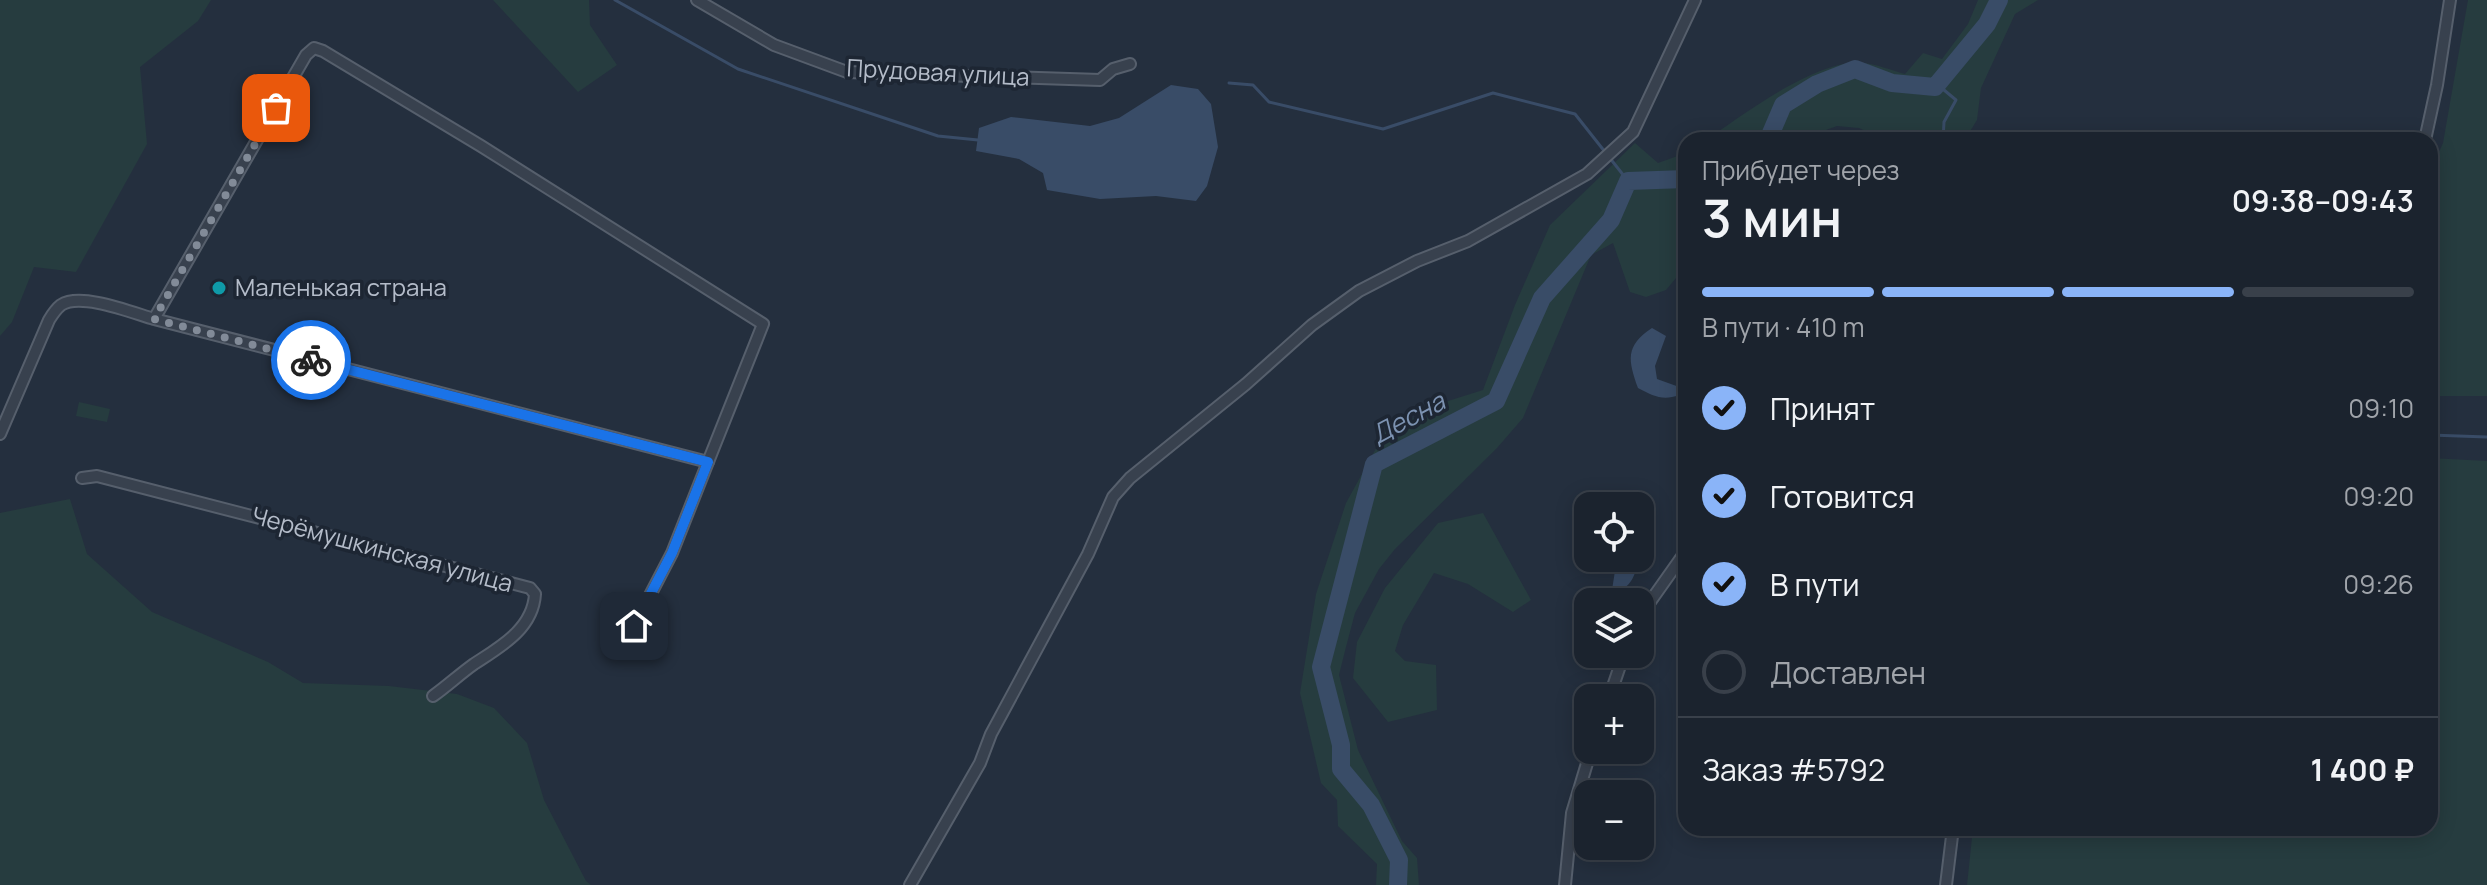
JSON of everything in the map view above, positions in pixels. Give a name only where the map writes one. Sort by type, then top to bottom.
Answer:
[{"type":"street","name":"Прудовая улица","points":[[697,0],[774,45],[847,72],[1100,80],[1113,69],[1130,64]]},
{"type":"street","points":[[910,885],[980,763],[991,734],[1088,554],[1113,497],[1130,478],[1246,384],[1312,325],[1359,291],[1417,261],[1468,241],[1587,174],[1633,132],[1695,0]]},
{"type":"street","points":[[2427,132],[2450,0]]},
{"type":"street","points":[[154,319],[306,55],[314,48],[481,146],[763,324],[672,553],[634,626]]},
{"type":"street","points":[[0,434],[49,320],[59,306],[70,301],[86,301],[708,462]]},
{"type":"street","name":"Черёмушкинская улица","points":[[82,478],[97,476],[530,588],[535,594],[527,622],[495,653],[475,663],[433,696]]},
{"type":"street","points":[[1654,596],[1678,562]]},
{"type":"street","points":[[1565,885],[1572,813],[1587,764]]},
{"type":"street","points":[[1946,885],[1952,836]]},
{"type":"green space","points":[[0,0],[211,0],[198,21],[140,67],[147,144],[76,272],[34,267],[12,322],[0,336]]},
{"type":"green space","points":[[493,0],[589,0],[590,25],[617,65],[578,92]]},
{"type":"green space","points":[[1978,0],[2038,0],[2015,14],[1981,88],[1977,120],[1970,132],[1868,132],[1837,126],[1820,132],[1718,132],[1781,91],[1823,70],[1862,63],[1905,74],[1923,53],[1942,59],[1968,24]]},
{"type":"green space","points":[[2468,0],[2487,0],[2487,396],[2438,396],[2438,154],[2443,143]]},
{"type":"green space","points":[[1635,143],[1658,163],[1678,156],[1678,276],[1666,290],[1646,297],[1630,292],[1613,243],[1591,255],[1523,418],[1395,549],[1379,569],[1355,613],[1339,675],[1358,750],[1402,841],[1417,858],[1419,885],[1376,885],[1377,864],[1338,826],[1337,800],[1321,783],[1300,693],[1316,594],[1346,503],[1385,432],[1448,401],[1483,390],[1550,225]]},
{"type":"green space","points":[[79,402],[110,409],[107,422],[76,416]]},
{"type":"green space","points":[[2438,458],[2487,461],[2487,885],[1967,885],[1972,836],[2438,836]]},
{"type":"green space","points":[[70,499],[87,554],[152,612],[268,662],[303,683],[389,686],[457,694],[494,708],[527,743],[544,800],[586,881],[591,885],[0,885],[0,513]]},
{"type":"green space","points":[[1483,513],[1531,600],[1513,612],[1468,584],[1434,573],[1403,625],[1395,651],[1405,661],[1436,665],[1437,710],[1388,722],[1353,678],[1357,642],[1385,588],[1438,523]]},
{"type":"water","points":[[1171,85],[1198,89],[1211,104],[1218,147],[1207,186],[1196,201],[1156,196],[1100,199],[1047,190],[1043,173],[1019,159],[976,151],[979,128],[1011,117],[1090,126],[1119,118]]},
{"type":"water","points":[[1652,328],[1666,336],[1655,366],[1657,379],[1678,387],[1678,395],[1658,397],[1638,388],[1631,354],[1643,335]]},
{"type":"water","points":[[1615,572],[1635,572],[1624,588],[1612,588]]},
{"type":"waterway","points":[[615,0],[738,69],[938,136],[978,140]]},
{"type":"waterway","name":"Десна","points":[[1771,132],[1783,105],[1817,84],[1855,69],[1892,83],[1935,87],[1987,24],[1999,0]]},
{"type":"waterway","points":[[1229,83],[1253,85],[1269,102],[1383,129],[1493,93],[1575,114],[1628,181]]},
{"type":"waterway","points":[[1938,85],[1956,100],[1944,122],[1943,132]]},
{"type":"waterway","name":"Десна","points":[[1398,885],[1399,860],[1371,805],[1341,769],[1341,745],[1321,667],[1374,464],[1496,401],[1542,298],[1611,220],[1628,181],[1678,179]]},
{"type":"waterway","points":[[2438,435],[2487,437]]},
{"type":"way so far","points":[[276,108],[154,319],[311,360]]},
{"type":"place","name":"Маленькая страна","points":[[219,288]]},
{"type":"route","points":[[311,360],[708,462],[672,553],[634,626]]}]
